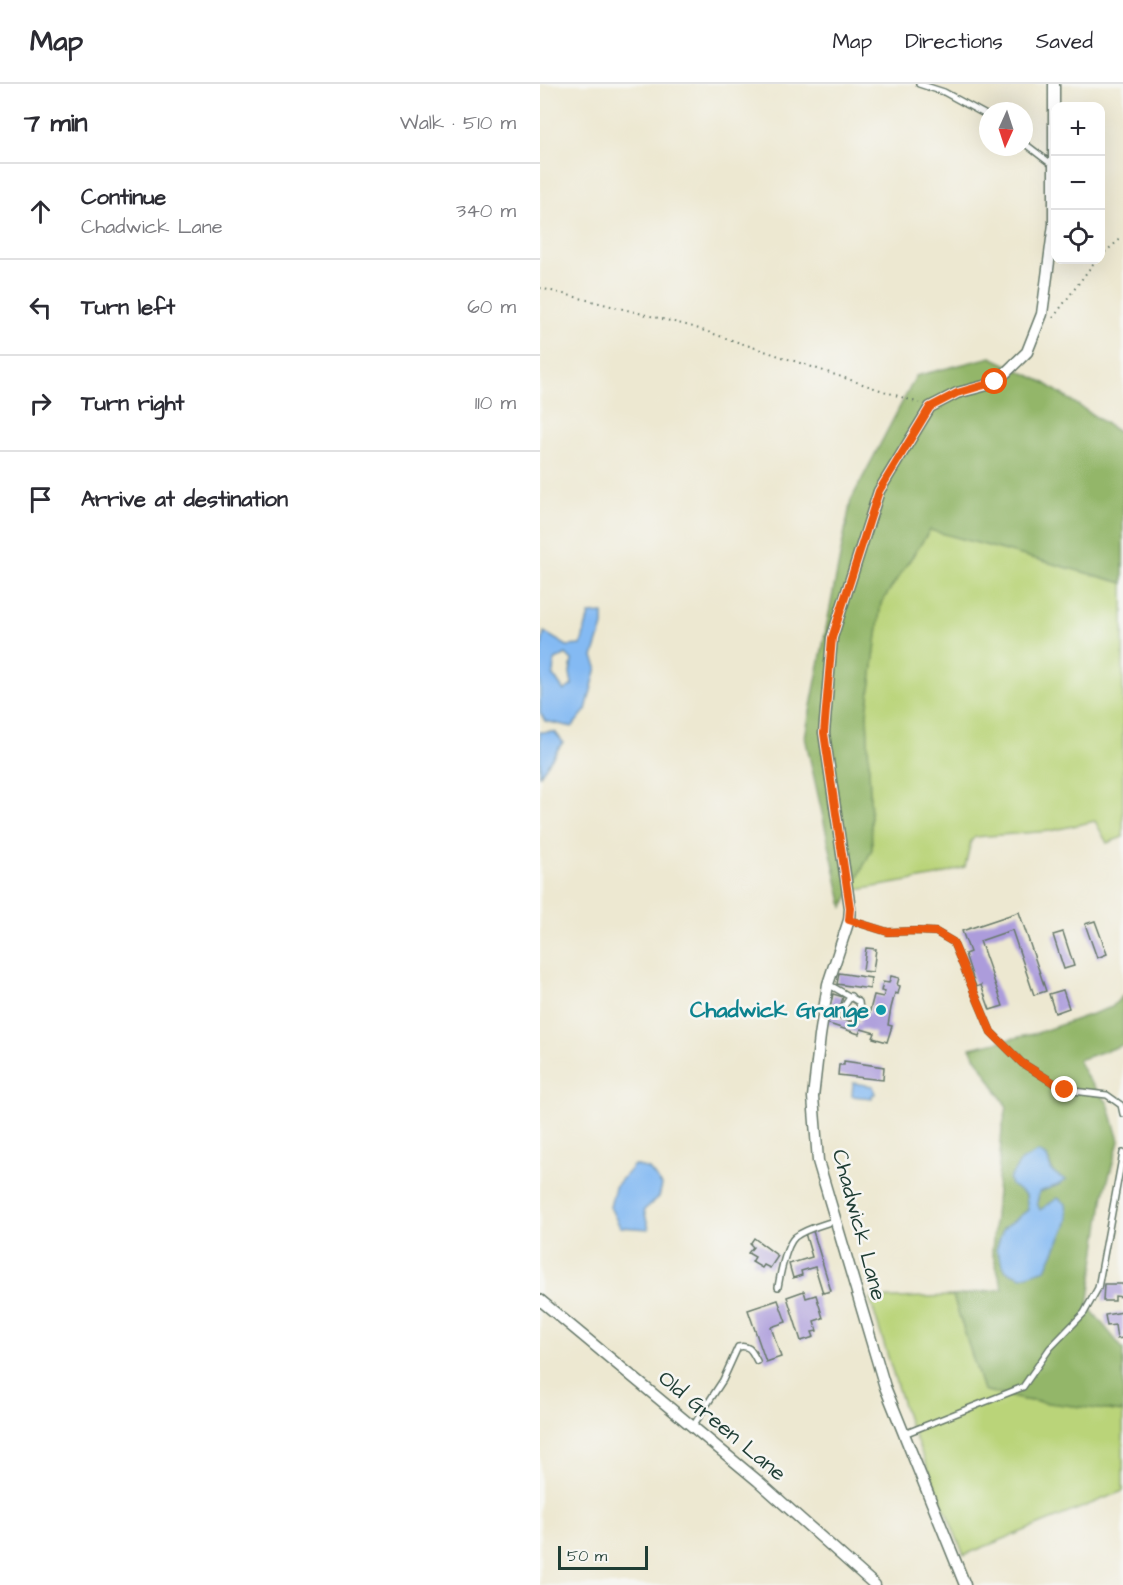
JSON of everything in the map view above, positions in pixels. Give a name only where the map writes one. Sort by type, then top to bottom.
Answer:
[{"type":"street","points":[[1054,84],[1054,156]]},
{"type":"street","points":[[930,407],[957,393],[995,382],[1027,352],[1042,314],[1054,210]]},
{"type":"street","name":"Chadwick Lane","points":[[930,407],[879,491],[832,638],[824,733],[850,908],[849,920],[828,984],[813,1097],[818,1161],[885,1387],[965,1585]]},
{"type":"street","name":"Old Green Lane","points":[[540,1300],[759,1481],[875,1585]]},
{"type":"lane","points":[[919,84],[944,92],[979,111]]},
{"type":"lane","points":[[1033,150],[1051,164]]},
{"type":"lane","points":[[849,920],[888,932],[936,932],[953,942],[991,1032],[1022,1063],[1065,1090],[1107,1095],[1121,1105],[1123,1114]]},
{"type":"lane","points":[[828,984],[851,996]]},
{"type":"lane","points":[[1116,1102],[1123,1098]]},
{"type":"lane","points":[[904,1434],[1023,1387],[1050,1348],[1084,1313],[1098,1288],[1123,1153]]},
{"type":"lane","points":[[778,1287],[780,1274],[793,1238],[806,1230],[836,1220]]},
{"type":"lane","points":[[693,1426],[723,1380],[738,1347],[744,1345],[750,1348],[757,1361]]},
{"type":"path","points":[[1105,253],[1123,237]]},
{"type":"path","points":[[1048,325],[1093,264]]},
{"type":"path","points":[[540,288],[690,326],[930,407]]},
{"type":"green space","points":[[991,357],[1043,382],[1123,435],[1123,583],[930,530],[881,603],[867,713],[872,849],[843,907],[805,737],[851,500],[916,376]]},
{"type":"green space","points":[[930,530],[1123,583],[1123,837],[1107,843],[1095,821],[1050,831],[975,837],[971,841],[965,867],[937,876],[851,891],[872,849],[867,713],[881,603]]},
{"type":"green space","points":[[1123,995],[1123,1045],[1078,1060],[1088,1079],[1108,1103],[1119,1141],[1104,1194],[1088,1306],[1123,1349],[1123,1412],[1024,1400],[983,1390],[953,1296],[1003,1289],[992,1252],[1002,1130],[1007,1107],[970,1048],[1037,1033],[1112,1007]],"holes":[[[1047,1157],[1058,1185],[1039,1192],[1037,1203],[1040,1211],[1049,1204],[1068,1219],[1046,1269],[1003,1229],[1028,1210],[1026,1195]]]},
{"type":"green space","points":[[953,1296],[983,1390],[1024,1400],[1123,1412],[1123,1491],[964,1555],[907,1418],[870,1299]]},
{"type":"water","points":[[603,613],[603,626],[593,657],[597,667],[586,710],[572,727],[545,721],[540,712],[540,655],[544,632],[567,646],[581,645],[589,614]],"holes":[[[566,654],[572,660],[570,673],[572,685],[564,691],[553,675],[554,661]]]},
{"type":"water","points":[[540,732],[555,732],[563,742],[540,775]]},
{"type":"water","points":[[853,1083],[873,1086],[875,1094],[872,1098],[852,1096]]},
{"type":"water","points":[[1038,1152],[1047,1157],[1052,1172],[1066,1180],[1039,1192],[1037,1203],[1040,1210],[1058,1198],[1066,1204],[1068,1219],[1046,1269],[1022,1277],[1006,1271],[996,1250],[1003,1229],[1028,1210],[1026,1195],[1011,1185],[1009,1179],[1021,1161]]},
{"type":"water","points":[[634,1165],[649,1169],[662,1185],[659,1197],[644,1210],[649,1229],[620,1227],[610,1207],[615,1187]]},
{"type":"building","points":[[1019,912],[1046,991],[1034,995],[1012,930],[980,941],[1003,1006],[990,1010],[981,985],[976,987],[965,954],[970,952],[962,931]]},
{"type":"building","points":[[1095,921],[1107,954],[1097,958],[1085,924]]},
{"type":"building","points":[[1063,932],[1074,966],[1064,969],[1053,935]]},
{"type":"building","points":[[866,948],[876,949],[873,972],[863,971]]},
{"type":"building","points":[[839,973],[871,978],[870,989],[837,984]]},
{"type":"building","name":"Chadwick Grange","points":[[891,976],[899,978],[897,985],[900,986],[898,994],[895,993],[891,1008],[888,1025],[892,1026],[887,1042],[873,1038],[875,1033],[861,1029],[859,1034],[826,1023],[833,994],[843,997],[837,1018],[859,1024],[862,1012],[869,1014],[874,995],[883,997],[885,992],[881,991],[883,982],[889,983]]},
{"type":"building","points":[[1063,990],[1069,1008],[1055,1013],[1049,994]]},
{"type":"building","points":[[844,1061],[884,1067],[883,1080],[838,1075],[839,1065],[844,1065]]},
{"type":"building","points":[[813,1231],[831,1291],[823,1293],[815,1267],[801,1271],[802,1275],[793,1278],[789,1264],[812,1257],[805,1233]]},
{"type":"building","points":[[754,1238],[778,1256],[770,1268],[764,1265],[762,1268],[752,1262],[755,1257],[748,1253],[753,1247],[750,1244]]},
{"type":"building","points":[[1104,1284],[1123,1284],[1123,1297],[1115,1296],[1115,1301],[1103,1301]]},
{"type":"building","points":[[804,1291],[806,1298],[816,1295],[823,1318],[814,1321],[817,1331],[812,1332],[814,1337],[801,1341],[787,1297]]},
{"type":"building","points":[[778,1300],[786,1322],[771,1327],[781,1357],[766,1362],[748,1310]]},
{"type":"building","points":[[1123,1312],[1123,1338],[1117,1339],[1115,1325],[1107,1326],[1105,1315]]},
{"type":"place","name":"Chadwick Grange","points":[[881,1010]]},
{"type":"route","points":[[995,382],[957,393],[930,407],[879,491],[832,638],[824,733],[850,908],[849,920],[888,932],[936,932],[953,942],[991,1032],[1022,1063],[1065,1090]]}]
